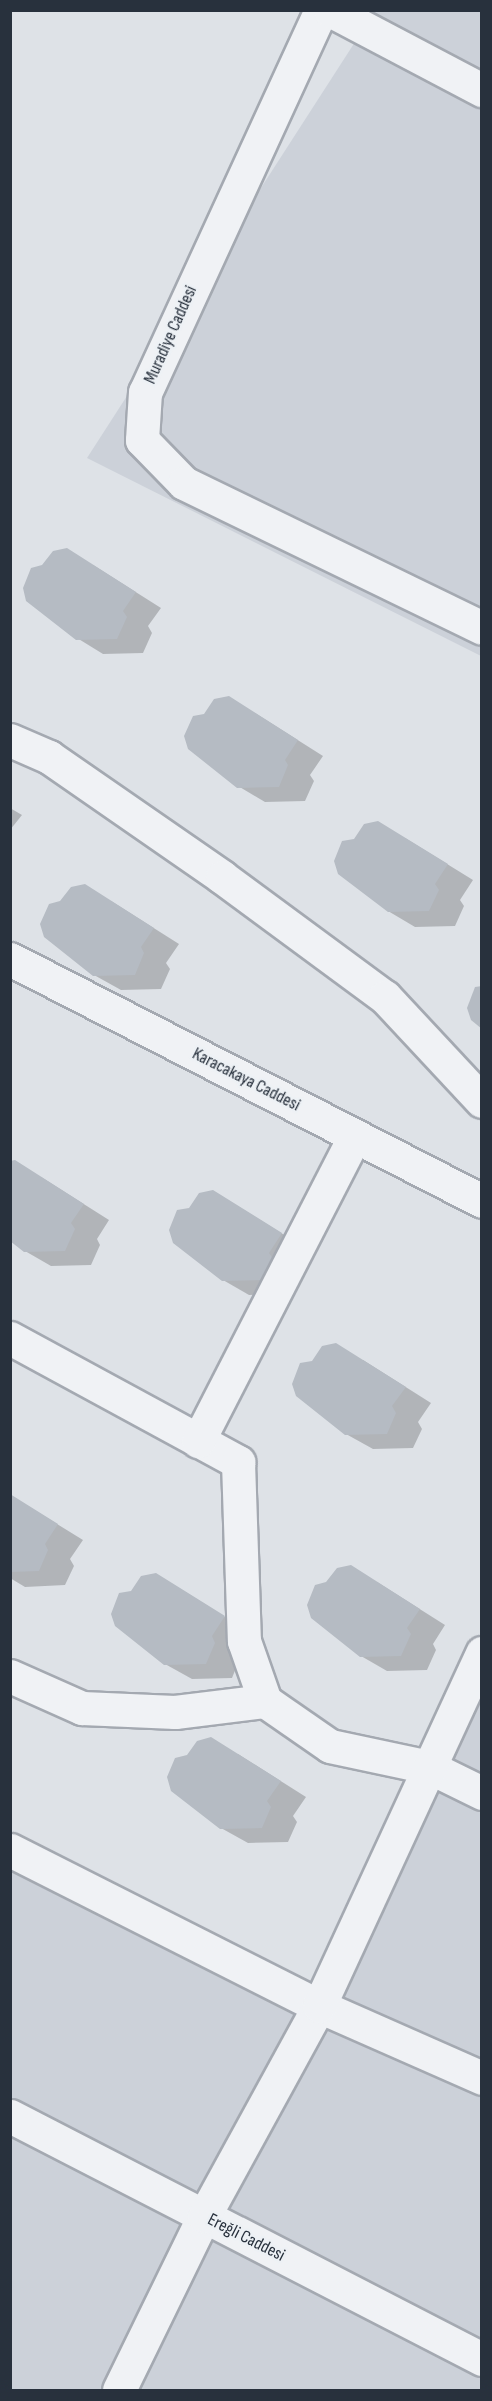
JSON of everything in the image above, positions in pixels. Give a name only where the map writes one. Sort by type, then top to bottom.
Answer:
[{"type":"street","name":"Muradiye Caddesi","points":[[321,10],[145,392],[142,440],[184,483],[482,628]]},
{"type":"street","points":[[330,10],[482,90]]},
{"type":"street","points":[[10,740],[48,756],[222,877],[385,997],[482,1101]]},
{"type":"street","name":"Karacakaya Caddesi","points":[[10,959],[355,1136],[479,1192]]},
{"type":"street","points":[[198,1441],[355,1136]]},
{"type":"street","points":[[10,1338],[238,1462],[244,1641],[265,1701],[330,1746],[429,1767],[482,1793]]},
{"type":"street","points":[[119,2391],[204,2216],[319,2006],[482,1653]]},
{"type":"street","points":[[10,1676],[82,1708],[175,1712],[265,1701]]},
{"type":"street","points":[[10,1850],[319,2006],[482,2078]]},
{"type":"street","name":"Ereğli Caddesi","points":[[10,2116],[482,2360]]},
{"type":"shaded area","points":[[375,11],[481,11],[481,656],[87,458]]},
{"type":"shaded area","points":[[481,1666],[481,2390],[11,2390],[10,1852],[319,2006]]},
{"type":"building","points":[[67,548],[136,592],[123,611],[127,617],[117,639],[76,640],[26,601],[23,588],[31,568],[42,565],[53,551]]},
{"type":"building","points":[[229,696],[298,740],[285,760],[288,765],[279,787],[237,788],[188,749],[184,736],[193,716],[204,714],[214,699]]},
{"type":"building","points":[[378,821],[448,864],[435,884],[439,890],[429,911],[388,912],[338,874],[334,861],[342,841],[354,839],[364,824]]},
{"type":"building","points":[[85,884],[154,928],[141,947],[144,953],[135,975],[93,976],[44,937],[40,924],[49,904],[60,901],[71,887]]},
{"type":"building","points":[[482,986],[482,1029],[471,1020],[467,1008],[475,987]]},
{"type":"building","points":[[15,1160],[84,1204],[71,1223],[75,1229],[65,1251],[24,1252],[10,1241],[10,1161]]},
{"type":"building","points":[[213,1190],[282,1233],[269,1253],[273,1259],[263,1280],[222,1281],[173,1243],[169,1230],[177,1210],[189,1208],[199,1193]]},
{"type":"building","points":[[336,1343],[406,1387],[392,1406],[396,1413],[387,1434],[345,1435],[296,1396],[292,1384],[300,1363],[312,1361],[322,1346]]},
{"type":"building","points":[[10,1494],[58,1524],[45,1544],[48,1550],[39,1571],[10,1572]]},
{"type":"building","points":[[351,1565],[420,1609],[407,1628],[411,1634],[401,1656],[360,1657],[311,1618],[307,1605],[315,1585],[326,1582],[337,1568]]},
{"type":"building","points":[[156,1573],[225,1616],[212,1636],[215,1643],[206,1664],[164,1665],[115,1626],[111,1614],[119,1593],[131,1591],[141,1576]]},
{"type":"building","points":[[211,1737],[281,1781],[267,1801],[271,1807],[262,1828],[220,1829],[171,1791],[167,1777],[175,1758],[187,1755],[197,1741]]}]
